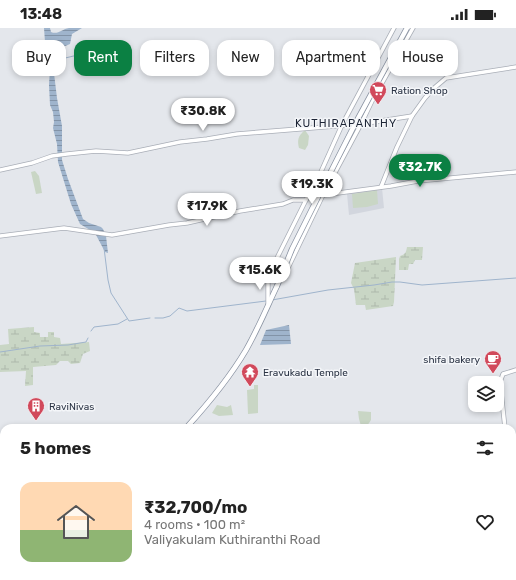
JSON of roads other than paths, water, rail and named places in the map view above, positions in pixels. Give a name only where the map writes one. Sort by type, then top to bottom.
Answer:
[{"type":"highway","points":[[190,424],[205,407],[246,349],[277,286],[292,248],[355,124],[408,28]]},
{"type":"street","points":[[268,303],[268,279],[320,174],[342,125],[394,28]]},
{"type":"street","points":[[277,286],[287,270],[323,195],[373,99],[413,28]]},
{"type":"street","points":[[381,187],[397,147],[412,116],[433,89],[446,78],[516,67]]},
{"type":"street","points":[[0,170],[32,163],[52,156],[67,154],[96,151],[128,153],[180,142],[237,134],[361,124],[412,116]]},
{"type":"street","points":[[323,195],[418,181],[516,172]]},
{"type":"street","points":[[0,236],[64,228],[112,235],[187,223],[240,211],[283,204],[293,200],[306,200]]},
{"type":"street","points":[[505,424],[500,382],[503,374],[516,370]]},
{"type":"water","points":[[44,28],[50,28],[51,32],[56,33],[69,28],[82,28],[72,34],[70,44],[66,46],[66,40],[45,40]]},
{"type":"water","points":[[50,76],[54,76],[62,126],[62,160],[68,179],[83,219],[103,229],[106,236],[108,253],[105,252],[95,233],[80,224],[71,204],[58,162],[57,144],[53,128],[53,112],[50,105]]},
{"type":"water","points":[[289,325],[291,344],[260,345],[266,330]]},
{"type":"waterway","points":[[66,58],[74,56]]},
{"type":"waterway","points":[[104,248],[111,293],[129,321],[150,318]]},
{"type":"waterway","points":[[272,300],[328,290],[392,282],[422,285],[516,278]]},
{"type":"waterway","points":[[155,318],[170,316],[179,308],[187,311],[266,301]]},
{"type":"waterway","points":[[91,331],[94,327],[118,324],[127,319]]},
{"type":"waterway","points":[[0,352],[40,346],[68,345],[86,342],[88,338]]},
{"type":"place","name":"Ration Shop","points":[[378,105]]},
{"type":"place","name":"shifa bakery","points":[[493,374]]},
{"type":"place","name":"Eravukadu Temple","points":[[250,387]]},
{"type":"place","name":"RaviNivas","points":[[36,421]]},
{"type":"district","name":"KUTHIRAPANTHY","points":[[346,123]]}]
